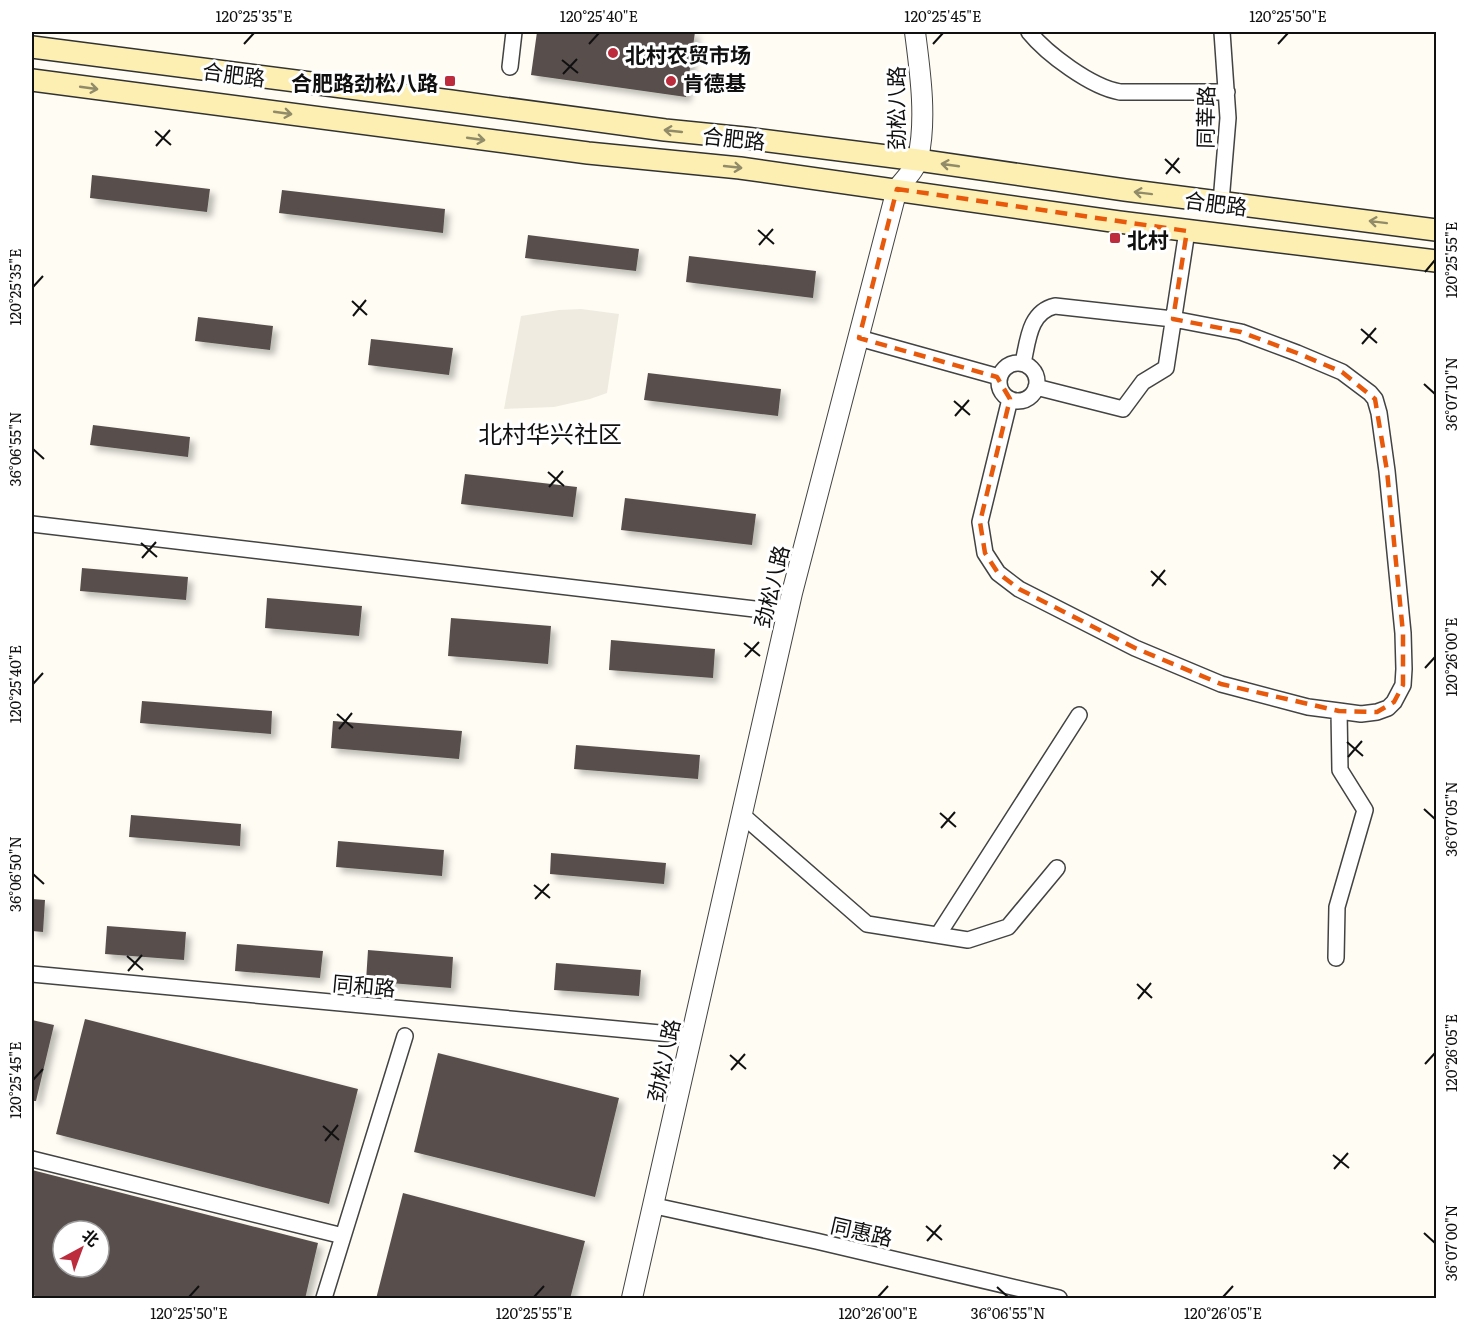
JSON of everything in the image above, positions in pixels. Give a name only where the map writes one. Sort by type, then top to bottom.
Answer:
[{"type":"main road","name":"合肥路","points":[[32,47],[451,100],[665,130],[918,160],[1437,230]]},
{"type":"main road","name":"合肥路","points":[[32,80],[547,148],[740,168],[1187,231],[1437,261]]},
{"type":"street","points":[[510,67],[514,32]]},
{"type":"street","name":"劲松八路","points":[[633,1299],[788,613],[897,189],[918,160],[922,117],[915,32]]},
{"type":"street","points":[[1029,32],[1048,52],[1095,84],[1108,90],[1227,92]]},
{"type":"street","name":"同莘路","points":[[1221,202],[1228,118],[1222,32]]},
{"type":"street","points":[[1036,387],[1123,409],[1143,382],[1166,368],[1187,231]]},
{"type":"street","points":[[1010,399],[980,522],[985,553],[998,573],[1019,589],[1135,648],[1210,680],[1308,706],[1361,714],[1388,708],[1394,702],[1403,685],[1403,633],[1387,471],[1375,399],[1363,386],[1342,372],[1241,332],[1173,320],[1055,306],[1046,308],[1037,315],[1023,363]]},
{"type":"street","points":[[859,338],[999,377]]},
{"type":"street","points":[[1023,363],[1036,375],[1036,387],[1029,398],[1010,399],[1000,390],[999,377],[1010,364],[1023,363]]},
{"type":"street","points":[[32,524],[788,613]]},
{"type":"street","points":[[1336,958],[1338,907],[1365,810],[1340,770],[1340,711]]},
{"type":"street","points":[[938,935],[1079,715]]},
{"type":"street","points":[[741,814],[867,924],[968,940],[1008,927],[1057,868]]},
{"type":"street","name":"同和路","points":[[32,974],[692,1036]]},
{"type":"street","points":[[324,1299],[405,1036]]},
{"type":"street","points":[[32,1159],[343,1236]]},
{"type":"street","name":"同惠路","points":[[655,1206],[816,1241],[1059,1299]]},
{"type":"highlighted area","points":[[897,189],[1187,231],[1173,319],[1241,332],[1297,353],[1342,372],[1375,399],[1387,471],[1403,633],[1403,685],[1394,702],[1377,712],[1339,711],[1221,684],[1135,648],[1019,589],[998,573],[985,553],[980,522],[1010,399],[997,377],[859,338]]},
{"type":"shaded area","points":[[581,309],[619,314],[607,393],[554,407],[504,409],[521,316]]},
{"type":"building","name":"北村农贸市场","points":[[537,32],[695,32],[686,97],[531,75]]},
{"type":"building","points":[[92,175],[210,189],[207,212],[90,198]]},
{"type":"building","points":[[282,190],[445,209],[443,233],[279,213]]},
{"type":"building","points":[[528,235],[639,249],[636,271],[525,258]]},
{"type":"building","points":[[689,256],[816,271],[813,298],[686,282]]},
{"type":"building","points":[[198,317],[273,326],[270,350],[195,341]]},
{"type":"building","points":[[371,339],[453,348],[449,375],[368,365]]},
{"type":"building","points":[[648,373],[781,389],[778,416],[644,400]]},
{"type":"building","points":[[93,425],[190,437],[188,457],[90,445]]},
{"type":"building","points":[[465,474],[577,487],[573,517],[461,504]]},
{"type":"building","points":[[625,498],[756,514],[752,545],[621,530]]},
{"type":"building","points":[[82,568],[188,577],[186,600],[80,591]]},
{"type":"building","points":[[267,598],[362,606],[359,636],[265,628]]},
{"type":"building","points":[[451,618],[551,626],[548,664],[448,656]]},
{"type":"building","points":[[611,640],[715,649],[713,678],[609,670]]},
{"type":"building","points":[[142,701],[272,711],[271,734],[140,723]]},
{"type":"building","points":[[333,721],[462,731],[459,759],[331,748]]},
{"type":"building","points":[[576,745],[700,755],[698,779],[574,769]]},
{"type":"building","points":[[131,815],[241,824],[240,846],[129,837]]},
{"type":"building","points":[[338,841],[444,850],[442,876],[336,867]]},
{"type":"building","points":[[551,853],[666,863],[664,884],[550,874]]},
{"type":"building","points":[[32,899],[45,900],[43,932],[32,931]]},
{"type":"building","points":[[107,926],[186,932],[184,960],[105,954]]},
{"type":"building","points":[[237,944],[323,951],[320,978],[235,971]]},
{"type":"building","points":[[368,950],[453,957],[451,988],[366,981]]},
{"type":"building","points":[[556,963],[641,970],[639,996],[554,990]]},
{"type":"building","points":[[85,1019],[358,1089],[329,1204],[56,1134]]},
{"type":"building","points":[[32,1020],[54,1025],[36,1101],[32,1101]]},
{"type":"building","points":[[438,1053],[619,1098],[595,1197],[414,1152]]},
{"type":"building","points":[[32,1170],[318,1243],[305,1299],[46,1299],[32,1295]]},
{"type":"building","points":[[403,1193],[585,1241],[570,1299],[376,1299]]},
{"type":"place","name":"北村农贸市场","points":[[613,53]]},
{"type":"place","name":"合肥路劲松八路","points":[[450,81]]},
{"type":"place","name":"肯德基","points":[[671,81]]},
{"type":"place","name":"北村","points":[[1115,238]]},
{"type":"district","name":"北村华兴社区","points":[[550,432]]}]
